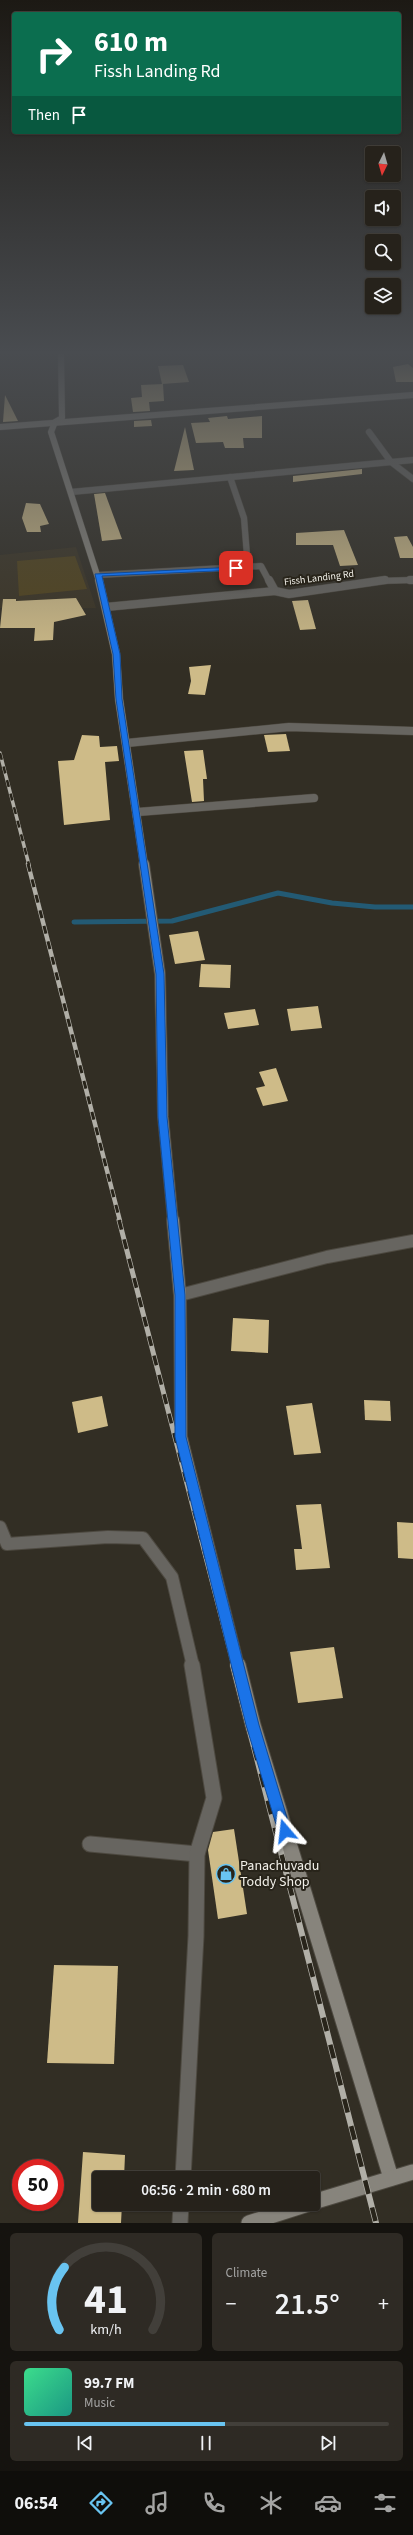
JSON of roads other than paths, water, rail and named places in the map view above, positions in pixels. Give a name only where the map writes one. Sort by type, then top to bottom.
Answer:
[{"type":"main road","points":[[59,457],[98,574],[116,654],[119,699],[138,812],[160,974],[162,1117],[180,1295],[181,1437],[253,1725],[391,2178]]},
{"type":"main road","points":[[320,2200],[413,2172]]},
{"type":"main road","points":[[249,2223],[286,2211]]},
{"type":"street","points":[[388,457],[413,479]]},
{"type":"street","points":[[71,492],[413,460]]},
{"type":"street","points":[[230,477],[244,518],[248,568]]},
{"type":"street","name":"Fissh Landing Rd","points":[[98,574],[248,568],[260,566],[275,591],[294,594],[391,579],[413,580]]},
{"type":"street","points":[[106,607],[275,591]]},
{"type":"street","points":[[127,743],[289,727],[413,731]]},
{"type":"street","points":[[138,812],[314,798]]},
{"type":"street","points":[[180,1295],[327,1257],[413,1241]]},
{"type":"street","points":[[0,1527],[6,1544],[108,1537],[143,1538],[172,1577],[192,1662],[214,1798],[197,1854],[196,1936],[182,2171]]},
{"type":"street","points":[[90,1844],[197,1854]]},
{"type":"street","points":[[180,2223],[181,2211]]},
{"type":"waterway","points":[[74,922],[172,921],[278,893],[332,903],[375,907],[413,907]]},
{"type":"railway","points":[[0,753],[29,865]]},
{"type":"railway","points":[[28,864],[120,1221]]},
{"type":"railway","points":[[119,1220],[234,1666]]},
{"type":"railway","points":[[233,1665],[376,2223]]},
{"type":"place","name":"Panachuvadu Toddy Shop","points":[[226,1874]]}]
